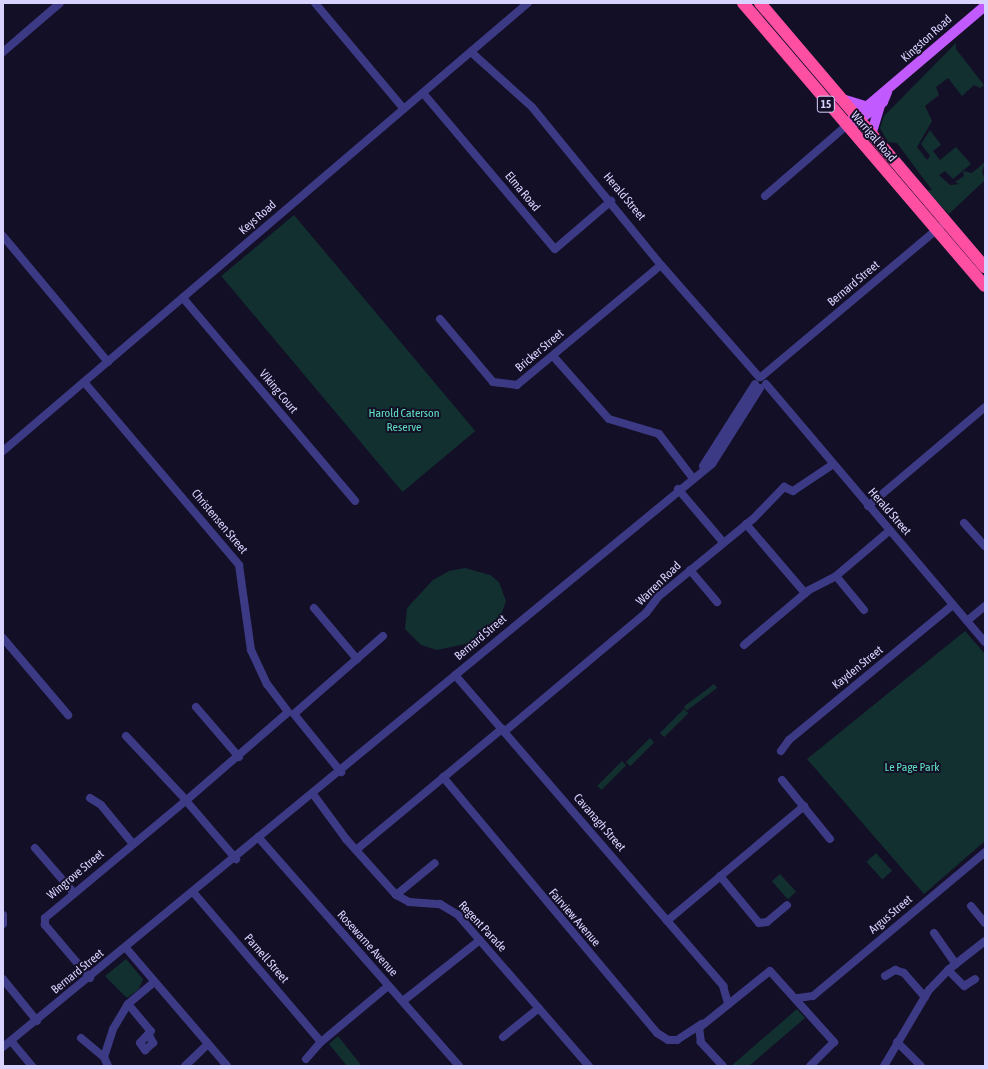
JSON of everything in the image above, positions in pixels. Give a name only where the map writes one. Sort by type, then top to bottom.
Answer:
[{"type":"highway","name":"Warrigal Road","points":[[743,3],[846,126],[985,286]]},
{"type":"highway","name":"Warrigal Road","points":[[760,3],[839,98],[985,267]]},
{"type":"main road","name":"Kingston Road","points":[[857,119],[866,106],[887,92],[985,6]]},
{"type":"main road","name":"Kingston Road","points":[[846,126],[880,105],[887,92]]},
{"type":"main road","points":[[839,98],[866,106]]},
{"type":"main road","points":[[871,135],[880,105]]},
{"type":"street","points":[[3,52],[60,3]]},
{"type":"street","points":[[315,3],[404,109]]},
{"type":"street","name":"Keys Road","points":[[3,451],[528,3]]},
{"type":"street","name":"Herald Street","points":[[471,52],[532,107],[760,382],[985,642]]},
{"type":"street","name":"Elma Road","points":[[423,93],[555,250],[611,201]]},
{"type":"street","points":[[765,196],[846,126]]},
{"type":"street","name":"Bernard Street","points":[[3,1047],[194,894],[235,858],[456,676],[695,475],[717,448],[735,410],[760,382],[778,365],[946,223]]},
{"type":"street","points":[[3,236],[108,362]]},
{"type":"street","name":"Bricker Street","points":[[440,319],[498,386],[520,384],[661,264]]},
{"type":"street","name":"Viking Court","points":[[182,298],[355,501]]},
{"type":"street","points":[[553,356],[608,419],[656,433],[695,475]]},
{"type":"street","name":"Christensen Street","points":[[84,382],[239,565],[251,650],[266,684],[340,772]]},
{"type":"street","points":[[868,506],[985,407]]},
{"type":"street","name":"Warren Road","points":[[356,850],[646,613],[690,570],[746,524],[784,487],[793,491],[832,465]]},
{"type":"street","points":[[678,489],[723,542]]},
{"type":"street","points":[[964,523],[985,546]]},
{"type":"street","points":[[746,524],[805,593]]},
{"type":"street","points":[[744,645],[805,593],[836,576],[889,531]]},
{"type":"street","points":[[690,570],[717,602]]},
{"type":"street","points":[[836,576],[864,610]]},
{"type":"street","name":"Kayden Street","points":[[781,751],[789,740],[953,605]]},
{"type":"street","points":[[967,622],[985,606]]},
{"type":"street","points":[[314,608],[357,659]]},
{"type":"street","name":"Wingrove Street","points":[[90,978],[44,920],[383,636]]},
{"type":"street","points":[[3,638],[68,715]]},
{"type":"street","name":"Cavanagh Street","points":[[456,676],[724,986],[740,994]]},
{"type":"street","points":[[196,707],[238,756]]},
{"type":"street","points":[[126,736],[186,800],[235,858]]},
{"type":"street","name":"Fairview Avenue","points":[[443,778],[655,1031],[668,1040],[683,1037],[701,1042]]},
{"type":"street","points":[[782,780],[830,839]]},
{"type":"street","name":"Regent Parade","points":[[313,794],[356,850],[396,895],[409,902],[434,902],[450,908],[480,940],[589,1066]]},
{"type":"street","points":[[90,798],[101,806],[133,844]]},
{"type":"street","points":[[667,920],[804,806]]},
{"type":"street","name":"Rosewarne Avenue","points":[[259,839],[460,1066]]},
{"type":"street","points":[[35,848],[74,894]]},
{"type":"street","name":"Argus Street","points":[[813,996],[985,852]]},
{"type":"street","points":[[396,895],[435,863]]},
{"type":"street","points":[[720,876],[760,923],[767,922],[787,905]]},
{"type":"street","name":"Parnell Street","points":[[194,894],[321,1042]]},
{"type":"street","points":[[971,906],[985,923]]},
{"type":"street","points":[[3,915],[3,924]]},
{"type":"street","points":[[934,933],[956,964]]},
{"type":"street","points":[[403,1001],[480,940]]},
{"type":"street","points":[[884,1066],[897,1042],[916,1017],[925,997],[948,970],[985,942]]},
{"type":"street","points":[[126,948],[227,1066]]},
{"type":"street","points":[[885,976],[894,970],[904,973],[925,997]]},
{"type":"street","points":[[948,970],[964,986],[974,979]]},
{"type":"street","points":[[683,1037],[772,971],[798,998],[834,1043],[810,1066]]},
{"type":"street","points":[[3,979],[37,1021]]},
{"type":"street","points":[[104,1057],[110,1034],[128,1004],[153,979]]},
{"type":"street","points":[[306,1059],[321,1042],[388,986]]},
{"type":"street","name":"Cavanagh Street","points":[[724,986],[728,1004]]},
{"type":"street","points":[[798,998],[813,996],[809,1011]]},
{"type":"street","points":[[128,1004],[151,1031],[149,1035]]},
{"type":"street","points":[[503,1037],[538,1008]]},
{"type":"street","points":[[702,1024],[698,1031],[701,1042],[721,1065]]},
{"type":"street","points":[[81,1038],[104,1057],[108,1066]]},
{"type":"street","points":[[11,1041],[32,1066]]},
{"type":"street","points":[[897,1042],[921,1066]]},
{"type":"street","points":[[185,1066],[208,1044]]},
{"type":"green space","points":[[956,43],[956,49],[984,85],[980,88],[974,85],[962,96],[948,78],[936,87],[939,95],[925,106],[932,121],[917,147],[927,160],[930,156],[921,144],[930,130],[941,145],[933,151],[940,160],[956,147],[971,164],[953,179],[945,171],[939,175],[950,185],[959,184],[955,182],[964,176],[963,171],[972,173],[985,162],[982,172],[985,180],[949,214],[926,190],[932,190],[897,143],[888,142],[880,128],[884,116]]},
{"type":"green space","name":"Harold Caterson Reserve","points":[[294,215],[475,431],[402,492],[221,276]]},
{"type":"green space","points":[[465,568],[490,575],[499,582],[506,601],[500,618],[470,643],[437,650],[421,645],[405,629],[407,608],[433,580],[449,571]]},
{"type":"green space","name":"Le Page Park","points":[[965,631],[985,654],[985,841],[924,894],[807,759]]},
{"type":"green space","points":[[714,684],[717,688],[687,711],[684,707]]},
{"type":"green space","points":[[684,709],[688,713],[664,737],[660,733]]},
{"type":"green space","points":[[650,738],[654,742],[630,766],[626,762]]},
{"type":"green space","points":[[622,761],[626,765],[601,790],[597,786]]},
{"type":"green space","points":[[876,853],[892,871],[882,880],[866,862]]},
{"type":"green space","points":[[780,874],[796,892],[788,899],[772,881]]},
{"type":"green space","points":[[126,959],[143,979],[139,989],[127,998],[105,976]]},
{"type":"green space","points":[[797,1009],[805,1018],[749,1066],[731,1066]]},
{"type":"green space","points":[[338,1036],[361,1066],[347,1066],[329,1044]]}]
